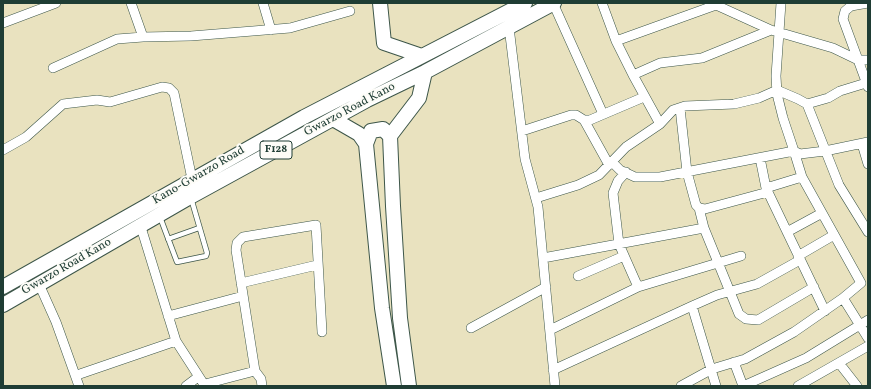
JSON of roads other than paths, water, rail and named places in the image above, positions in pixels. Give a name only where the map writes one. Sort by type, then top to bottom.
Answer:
[{"type":"main road","points":[[380,3],[384,43],[422,56]]},
{"type":"main road","name":"Kano-Gwarzo Road","points":[[3,287],[70,251],[304,117],[525,3]]},
{"type":"main road","name":"Gwarzo Road Kano","points":[[4,302],[39,284],[140,224],[332,119],[425,72],[554,3]]},
{"type":"main road","points":[[390,136],[419,98],[425,72]]},
{"type":"main road","points":[[332,119],[359,134],[366,144]]},
{"type":"main road","points":[[394,386],[382,308],[366,144],[371,131],[383,128],[390,136],[400,318],[409,386]]},
{"type":"street","points":[[3,23],[56,3]]},
{"type":"street","points":[[131,3],[142,37]]},
{"type":"street","points":[[262,3],[271,30]]},
{"type":"street","points":[[554,3],[603,114]]},
{"type":"street","points":[[602,3],[616,41],[632,76],[660,124]]},
{"type":"street","points":[[681,386],[712,369],[745,359],[794,332],[843,298],[864,281],[834,235],[802,177],[783,118],[777,90],[775,31],[781,3]]},
{"type":"street","points":[[806,104],[828,98],[840,91],[867,85],[843,19],[845,11],[851,6],[868,3]]},
{"type":"street","points":[[616,41],[715,4],[775,31],[839,50],[858,60],[868,60]]},
{"type":"street","points":[[53,68],[117,39],[191,36],[271,30],[305,25],[350,11]]},
{"type":"street","points":[[509,27],[525,159],[538,207],[555,386]]},
{"type":"street","points":[[632,76],[660,64],[702,58],[775,31]]},
{"type":"street","points":[[3,150],[26,137],[63,104],[97,100],[110,102],[162,87],[169,88],[174,93],[192,180]]},
{"type":"street","points":[[536,198],[578,185],[599,175],[626,147],[660,124],[673,110],[685,106],[734,104],[759,98],[777,90],[806,104],[843,194],[868,232]]},
{"type":"street","points":[[584,120],[590,120],[644,97]]},
{"type":"street","points":[[680,108],[687,172],[696,205],[699,208],[704,228],[739,314],[746,320],[758,320],[814,287]]},
{"type":"street","points":[[522,131],[571,115],[576,115],[584,120],[611,163],[620,170],[636,177],[660,177],[794,151],[800,154],[825,151],[865,143],[868,164]]},
{"type":"street","points":[[760,158],[767,190],[825,311]]},
{"type":"street","points":[[626,172],[618,181],[613,193],[618,244],[638,287]]},
{"type":"street","points":[[699,208],[705,209],[767,190],[802,177]]},
{"type":"street","points":[[787,232],[822,213]]},
{"type":"street","points":[[140,224],[176,341],[198,377],[205,385],[255,371]]},
{"type":"street","points":[[262,386],[261,379],[255,371],[236,250],[237,243],[243,237],[316,225],[317,265],[322,332]]},
{"type":"street","points":[[543,258],[704,228]]},
{"type":"street","points":[[553,370],[692,306],[757,284],[834,235]]},
{"type":"street","points":[[578,276],[624,256]]},
{"type":"street","points":[[550,330],[638,287],[741,256]]},
{"type":"street","points":[[241,283],[317,265]]},
{"type":"street","points":[[39,284],[77,375],[79,386]]},
{"type":"street","points":[[471,328],[546,287]]},
{"type":"street","points":[[168,316],[243,296]]},
{"type":"street","points":[[843,298],[864,323],[868,338]]},
{"type":"street","points":[[692,306],[716,386]]},
{"type":"street","points":[[734,362],[743,386],[806,358],[864,323]]},
{"type":"street","points":[[77,375],[176,341]]},
{"type":"street","points":[[798,386],[868,346]]},
{"type":"street","points":[[839,363],[857,386]]},
{"type":"street","points":[[186,386],[198,377]]},
{"type":"lane","points":[[159,214],[177,262],[206,256],[207,253],[190,197]]},
{"type":"lane","points":[[168,239],[200,228]]}]
